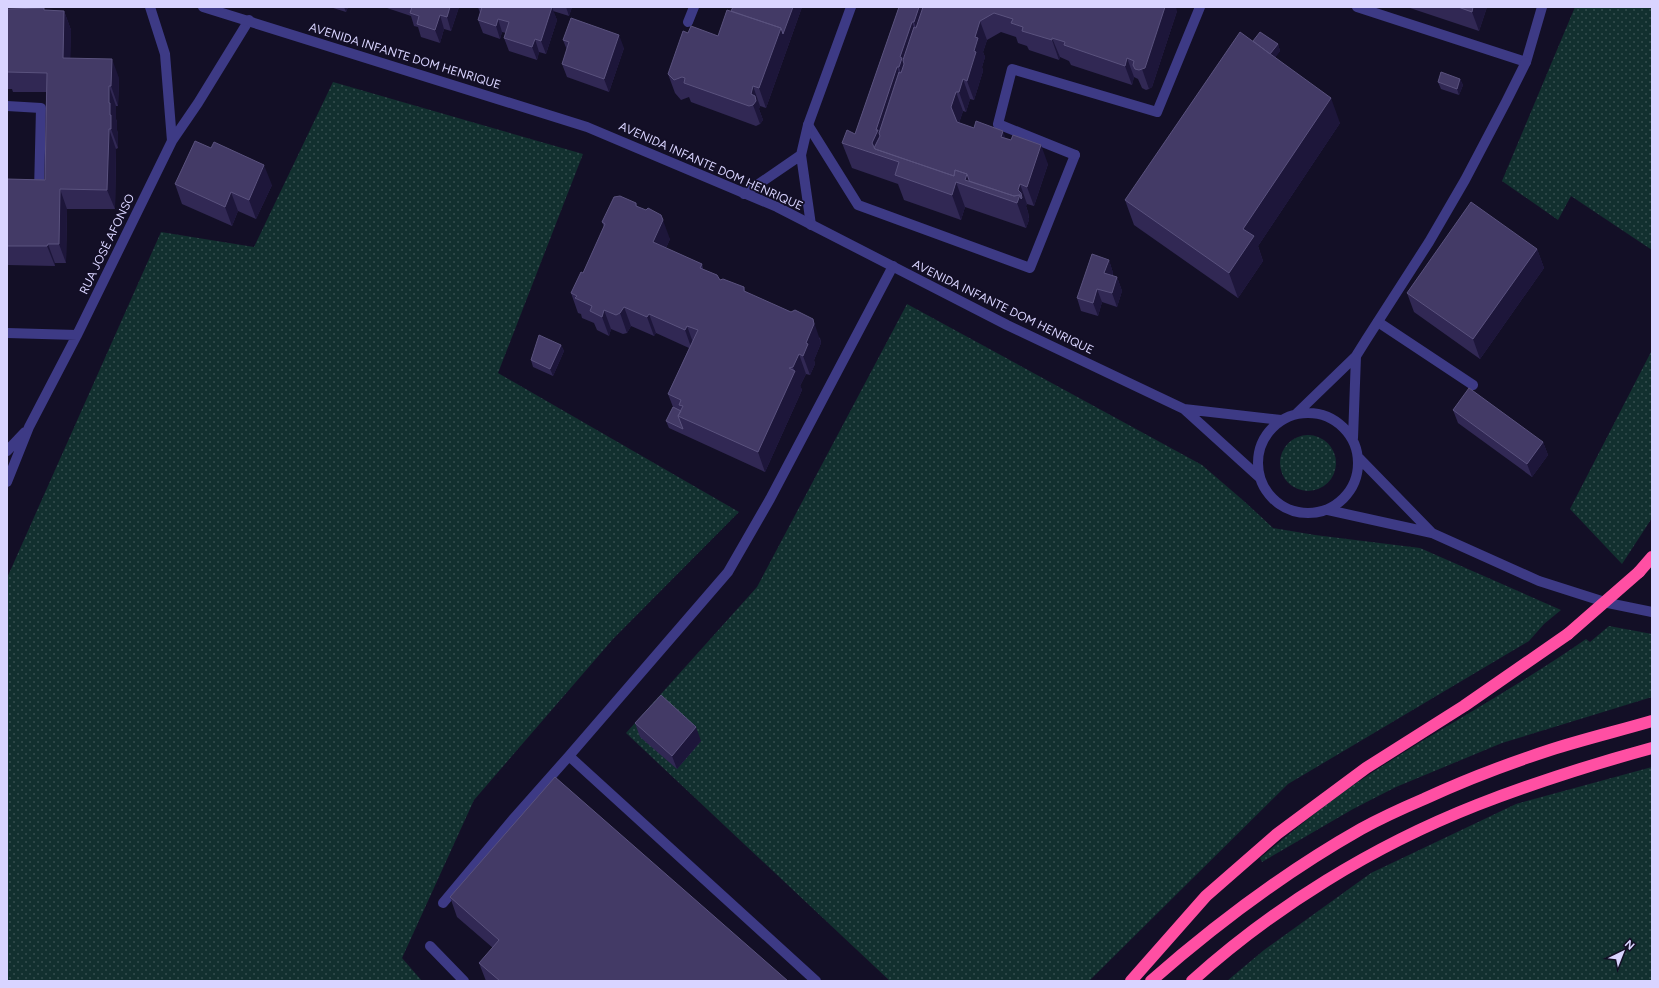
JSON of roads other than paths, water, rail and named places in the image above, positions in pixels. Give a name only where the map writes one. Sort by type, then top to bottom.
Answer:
[{"type":"highway","points":[[1130,981],[1206,896],[1277,834],[1366,768],[1464,706],[1568,634],[1639,572],[1652,557]]},
{"type":"highway","points":[[1151,981],[1197,941],[1240,908],[1296,869],[1362,828],[1439,792],[1498,768],[1552,749],[1652,721]]},
{"type":"highway","points":[[1192,981],[1252,932],[1297,900],[1346,870],[1402,839],[1476,805],[1543,781],[1608,760],[1652,748]]},
{"type":"street","points":[[150,7],[165,54],[172,141]]},
{"type":"street","name":"AVENIDA INFANTE DOM HENRIQUE","points":[[203,7],[249,20],[587,127],[777,207],[1007,325],[1184,409],[1259,478]]},
{"type":"street","points":[[688,22],[694,7]]},
{"type":"street","points":[[811,225],[802,155],[808,125],[851,7]]},
{"type":"street","points":[[808,125],[858,205],[1030,268],[1075,155],[998,124],[1012,69],[1157,112],[1200,7]]},
{"type":"street","points":[[1357,7],[1526,62]]},
{"type":"street","points":[[1296,414],[1356,356],[1429,242],[1465,180],[1526,62],[1542,7]]},
{"type":"street","name":"RUA JOSÉ AFONSO","points":[[7,482],[29,427],[77,335],[172,141],[198,103],[249,20]]},
{"type":"street","points":[[7,106],[40,108],[39,191],[26,191]]},
{"type":"street","points":[[744,194],[802,155]]},
{"type":"street","points":[[443,903],[514,818],[570,756],[728,572],[774,492],[892,266]]},
{"type":"street","points":[[1378,322],[1473,386]]},
{"type":"street","points":[[7,333],[77,335]]},
{"type":"street","points":[[1353,438],[1342,425],[1327,416],[1311,412],[1296,414],[1281,420],[1269,430],[1261,444],[1258,461],[1259,478],[1267,493],[1279,504],[1294,512],[1311,514],[1328,510],[1342,501],[1352,488],[1358,472],[1358,456],[1353,438],[1356,356]]},
{"type":"street","name":"AVENIDA INFANTE DOM HENRIQUE","points":[[1184,409],[1281,420]]},
{"type":"street","points":[[7,451],[29,427]]},
{"type":"street","points":[[1358,456],[1432,533]]},
{"type":"street","points":[[1328,510],[1432,533],[1539,580],[1608,603],[1652,612]]},
{"type":"street","points":[[570,756],[816,981]]},
{"type":"street","points":[[430,946],[464,981]]}]
